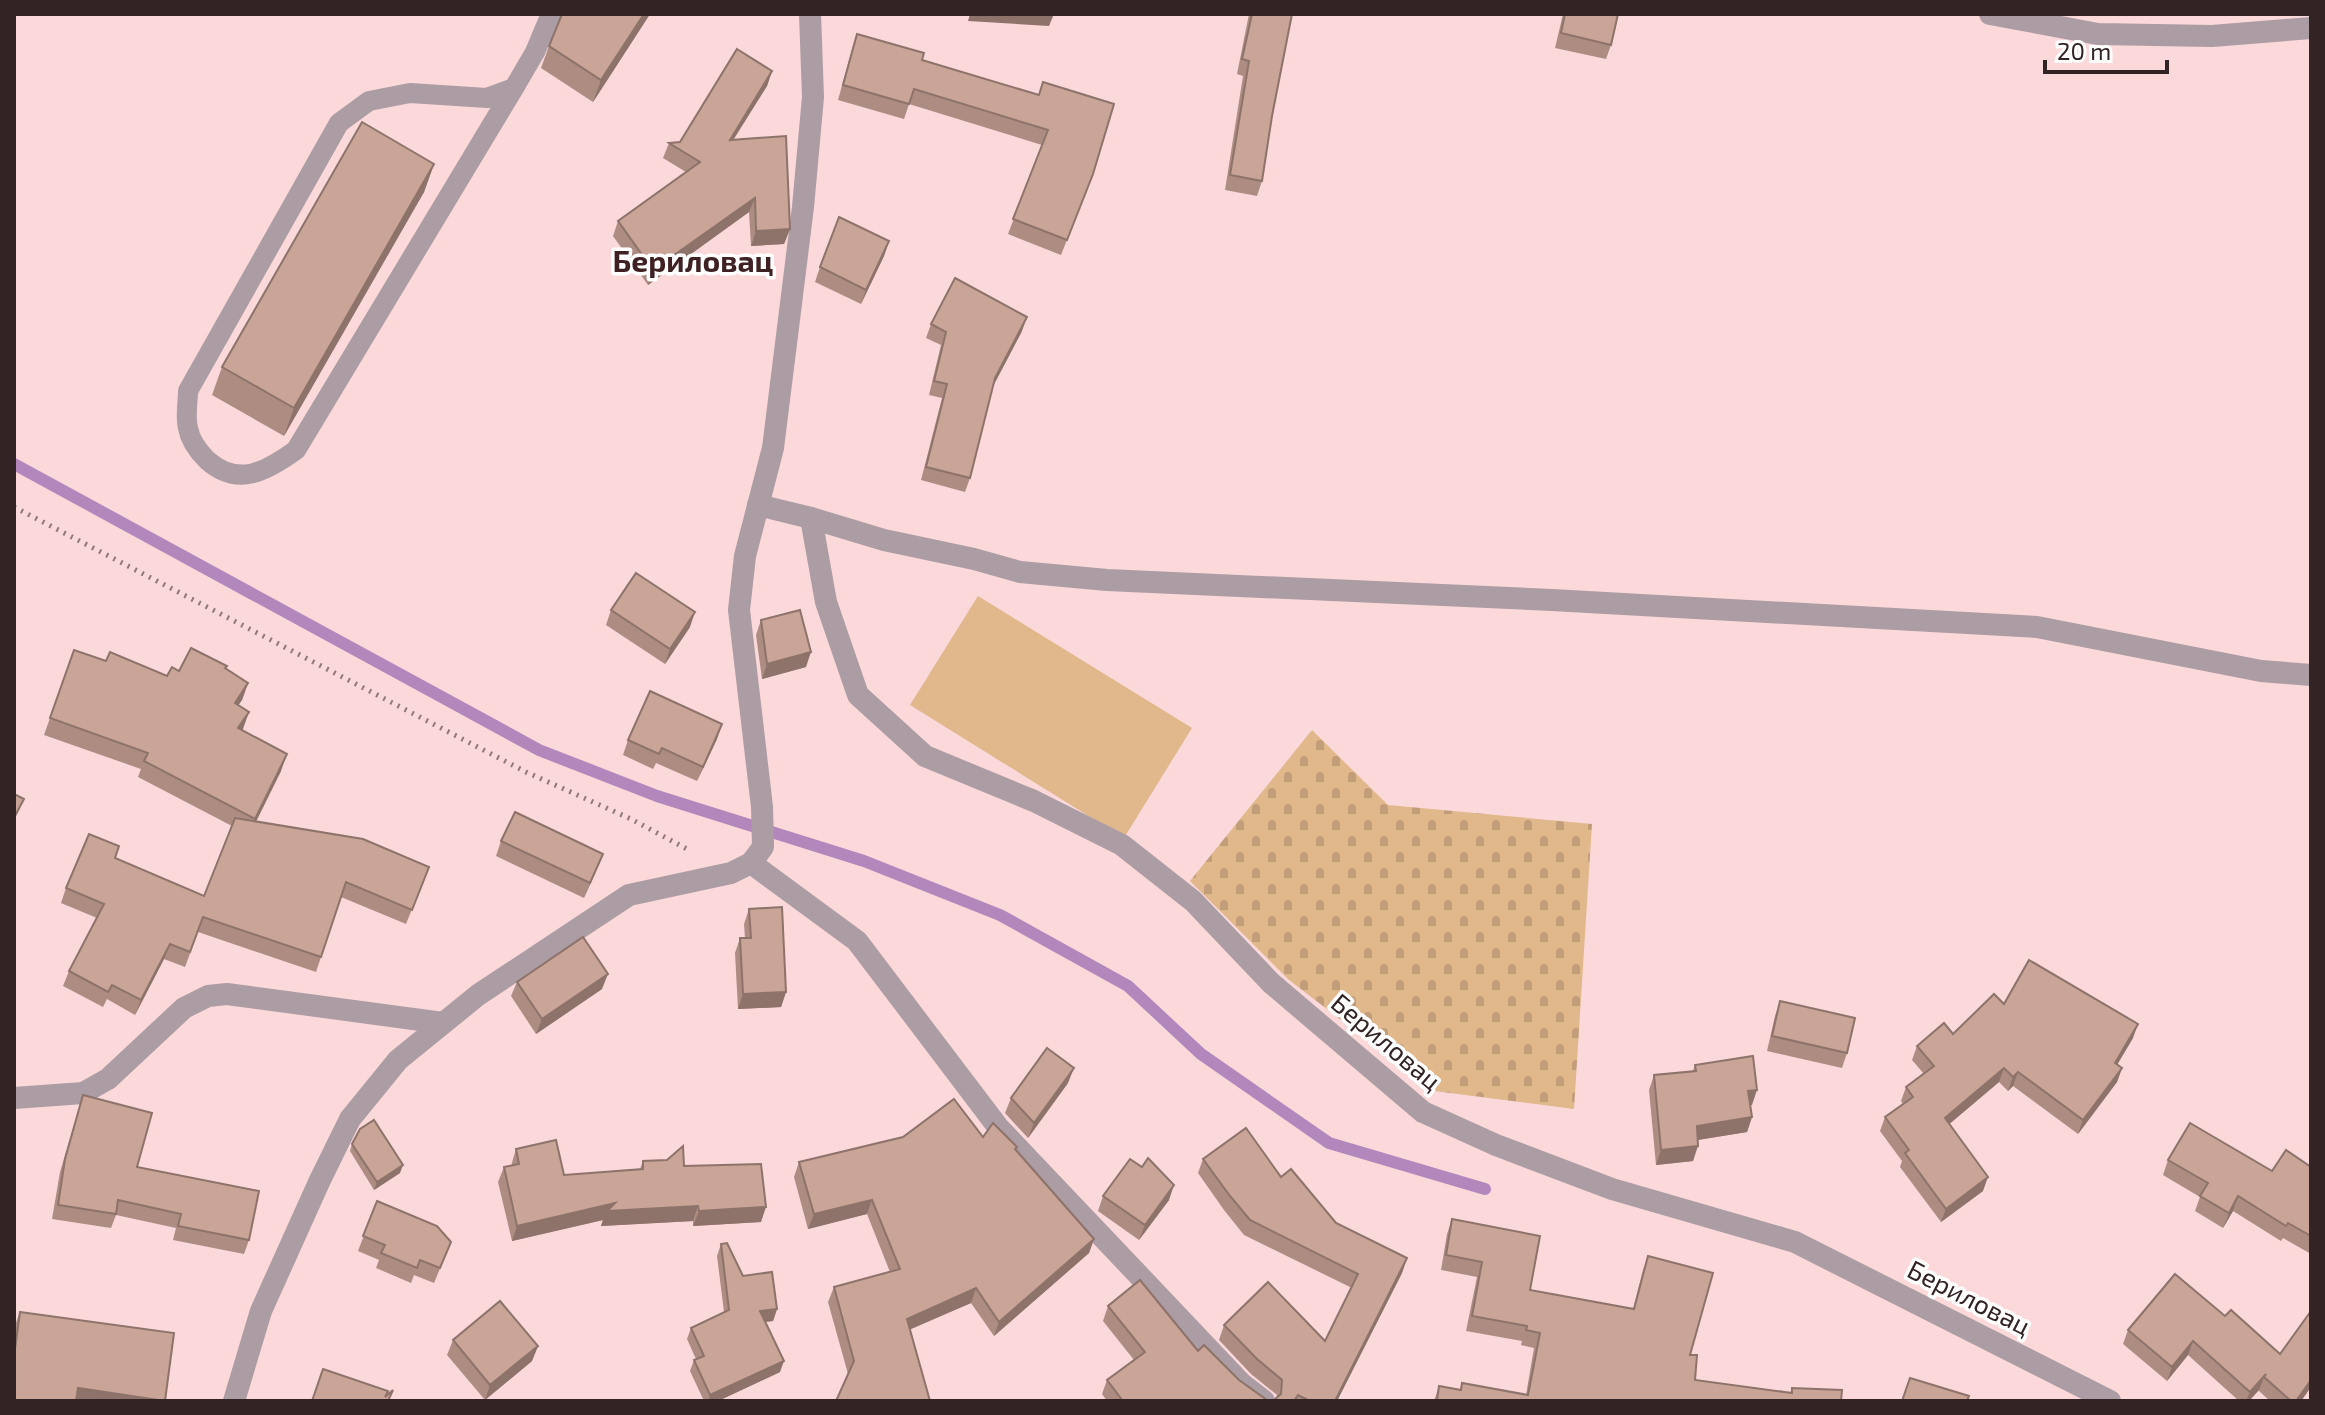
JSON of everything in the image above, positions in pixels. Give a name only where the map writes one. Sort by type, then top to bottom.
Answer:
[{"type":"street","points":[[749,861],[762,807],[739,610],[745,556],[773,448],[803,207],[813,97],[810,14]]},
{"type":"street","points":[[1990,14],[2098,34],[2212,36],[2311,28]]},
{"type":"street","points":[[758,505],[884,540],[1020,572],[1107,580],[1552,600],[2037,627],[2261,671],[2311,675]]},
{"type":"street","name":"Бериловац","points":[[811,518],[826,602],[858,695],[925,756],[1034,801],[1122,845],[1193,901],[1271,983],[1423,1112],[1496,1145],[1612,1189],[1795,1242],[2110,1401]]},
{"type":"street","points":[[234,1401],[261,1311],[350,1119],[398,1060],[478,995],[629,895],[749,861]]},
{"type":"street","points":[[749,861],[857,941],[998,1127],[1242,1384],[1264,1401]]},
{"type":"street","points":[[14,1098],[83,1093],[108,1079],[184,1008],[208,996],[227,994],[443,1023]]},
{"type":"lane","points":[[514,88],[487,98],[410,93],[369,101],[339,123],[188,391],[187,428],[199,453],[220,472],[247,475],[274,466],[296,450],[514,88],[535,52],[551,14]]},
{"type":"path","points":[[14,507],[526,772],[631,819],[749,861]]},
{"type":"green space","points":[[978,596],[1192,728],[1124,838],[910,705]]},
{"type":"green space","points":[[1312,730],[1388,805],[1592,824],[1574,1109],[1434,1091],[1289,980],[1190,881]]},
{"type":"building","points":[[562,14],[644,14],[601,80],[549,46]]},
{"type":"building","points":[[1252,14],[1292,14],[1262,181],[1230,175],[1249,61],[1242,59]]},
{"type":"building","points":[[1565,14],[1618,14],[1611,45],[1561,33]]},
{"type":"building","points":[[857,34],[924,53],[922,60],[1039,95],[1043,82],[1114,104],[1093,174],[1067,240],[1013,219],[1048,130],[914,89],[909,104],[843,85]]},
{"type":"building","points":[[737,49],[772,71],[730,140],[786,136],[790,229],[756,231],[755,198],[653,270],[618,221],[700,162],[669,143],[680,142]]},
{"type":"building","points":[[362,122],[434,164],[294,408],[222,367]]},
{"type":"building","points":[[839,217],[889,241],[866,290],[820,267]]},
{"type":"building","points":[[955,278],[1027,317],[995,378],[970,478],[926,467],[947,384],[934,381],[946,332],[931,324]]},
{"type":"building","points":[[636,573],[695,612],[670,649],[611,610]]},
{"type":"building","points":[[800,610],[811,652],[767,664],[761,620]]},
{"type":"building","points":[[191,648],[227,666],[225,668],[248,683],[235,703],[249,712],[238,728],[287,754],[255,819],[144,761],[148,753],[50,718],[74,650],[106,661],[110,652],[167,676],[172,667],[179,671]]},
{"type":"building","points":[[650,691],[722,724],[703,767],[662,748],[659,754],[628,740]]},
{"type":"building","points":[[14,794],[24,799],[14,818]]},
{"type":"building","points":[[515,812],[603,854],[590,883],[501,841]]},
{"type":"building","points":[[235,818],[363,839],[429,867],[412,910],[346,882],[321,957],[203,917],[190,952],[170,944],[141,1000],[112,985],[108,992],[69,971],[104,904],[66,888],[89,834],[119,846],[115,858],[204,896]]},
{"type":"building","points":[[782,907],[786,992],[743,994],[740,938],[751,938],[749,909]]},
{"type":"building","points":[[583,937],[608,974],[542,1019],[517,982]]},
{"type":"building","points":[[2029,960],[2138,1024],[2115,1063],[2122,1068],[2083,1120],[2018,1072],[2013,1077],[2004,1068],[1945,1118],[1988,1177],[1946,1209],[1905,1153],[1909,1150],[1885,1117],[1913,1097],[1906,1087],[1934,1066],[1917,1046],[1944,1023],[1953,1034],[1994,994],[2004,1004]]},
{"type":"building","points":[[1780,1001],[1855,1018],[1847,1053],[1772,1036]]},
{"type":"building","points":[[1047,1048],[1074,1068],[1034,1123],[1011,1098]]},
{"type":"building","points":[[1753,1056],[1757,1090],[1748,1091],[1752,1117],[1697,1126],[1698,1146],[1661,1150],[1654,1075],[1696,1071],[1695,1065]]},
{"type":"building","points":[[83,1095],[152,1113],[137,1167],[259,1191],[249,1240],[178,1226],[181,1214],[118,1200],[116,1214],[58,1205],[65,1159]]},
{"type":"building","points":[[954,1099],[983,1137],[993,1123],[1017,1147],[1015,1149],[1094,1239],[999,1322],[976,1288],[907,1319],[930,1401],[836,1401],[854,1361],[834,1287],[900,1269],[872,1200],[814,1214],[799,1162],[903,1137]]},
{"type":"building","points":[[374,1120],[403,1165],[377,1182],[352,1144],[360,1129]]},
{"type":"building","points":[[2190,1123],[2272,1171],[2286,1150],[2311,1167],[2311,1236],[2288,1223],[2286,1226],[2238,1196],[2229,1213],[2200,1196],[2208,1183],[2168,1160]]},
{"type":"building","points":[[1246,1128],[1281,1177],[1291,1169],[1336,1223],[1407,1258],[1335,1401],[1310,1401],[1298,1395],[1294,1401],[1123,1401],[1107,1380],[1145,1352],[1108,1306],[1140,1280],[1198,1351],[1204,1345],[1239,1380],[1267,1400],[1274,1400],[1281,1394],[1282,1380],[1224,1325],[1268,1282],[1325,1341],[1358,1274],[1250,1220],[1230,1196],[1203,1159]]},
{"type":"building","points":[[556,1140],[564,1175],[643,1169],[643,1161],[667,1160],[683,1146],[684,1166],[761,1164],[766,1207],[699,1211],[698,1206],[607,1211],[615,1203],[517,1226],[504,1167],[519,1164],[516,1149]]},
{"type":"building","points":[[1148,1158],[1174,1185],[1145,1225],[1103,1196],[1130,1159],[1142,1167]]},
{"type":"building","points":[[377,1201],[437,1226],[451,1242],[440,1268],[420,1260],[417,1268],[381,1253],[385,1245],[363,1236]]},
{"type":"building","points":[[1452,1219],[1540,1236],[1530,1290],[1634,1309],[1648,1256],[1713,1273],[1690,1355],[1697,1355],[1695,1380],[1792,1393],[1792,1388],[1842,1390],[1841,1401],[1437,1401],[1439,1386],[1461,1390],[1462,1383],[1528,1395],[1540,1333],[1526,1330],[1527,1326],[1472,1316],[1482,1262],[1446,1255]]},
{"type":"building","points":[[727,1243],[743,1276],[772,1272],[777,1309],[760,1311],[784,1361],[710,1395],[694,1360],[704,1356],[691,1328],[729,1310],[721,1244]]},
{"type":"building","points":[[2175,1274],[2225,1316],[2231,1310],[2280,1354],[2311,1311],[2311,1380],[2296,1401],[2291,1401],[2264,1377],[2266,1374],[2250,1392],[2193,1341],[2172,1367],[2128,1330]]},
{"type":"building","points":[[500,1301],[538,1346],[490,1385],[453,1340]]},
{"type":"building","points":[[20,1312],[174,1333],[165,1401],[78,1388],[76,1401],[14,1401],[14,1356]]},
{"type":"building","points":[[323,1369],[388,1391],[385,1397],[393,1390],[388,1401],[312,1401]]},
{"type":"building","points":[[1910,1378],[1969,1396],[1967,1401],[1902,1401]]},
{"type":"waterway","points":[[14,464],[539,750],[657,796],[864,861],[1000,915],[1128,986],[1201,1054],[1329,1143],[1485,1189]]},
{"type":"district","name":"Бериловац","points":[[693,262]]}]
